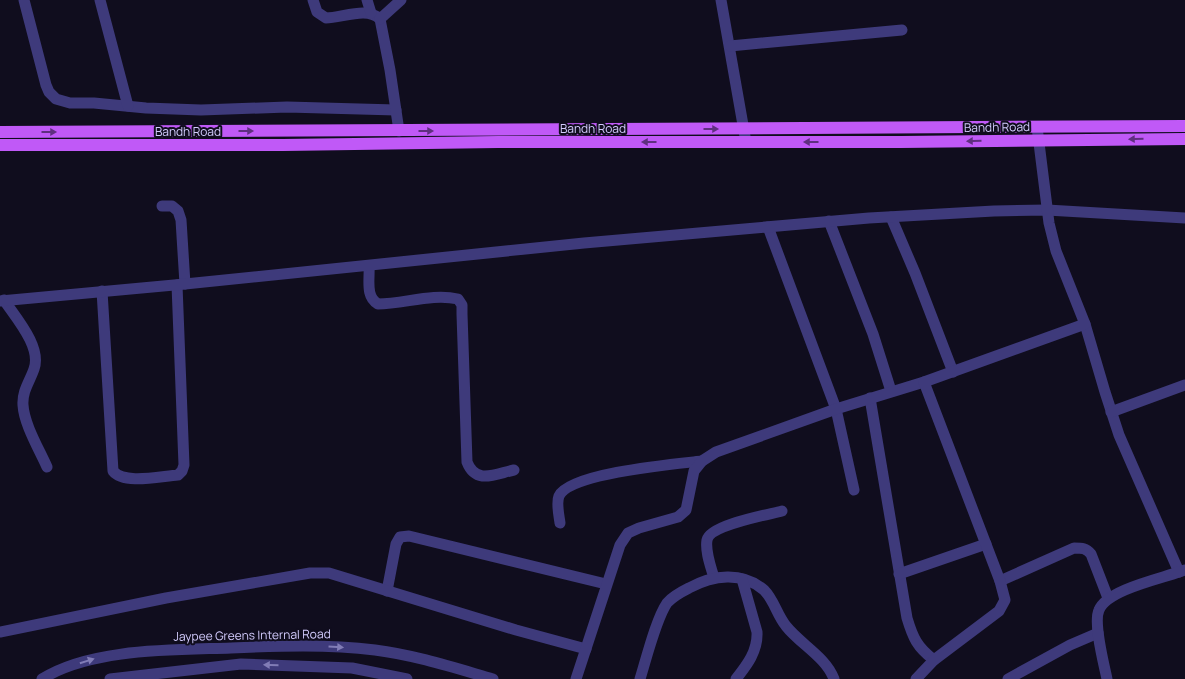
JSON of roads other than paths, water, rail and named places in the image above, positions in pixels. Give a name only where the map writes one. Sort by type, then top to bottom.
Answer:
[{"type":"main road","name":"Bandh Road","points":[[0,144],[283,145],[498,142],[1036,127],[1185,126]]},
{"type":"main road","name":"Bandh Road","points":[[0,132],[399,131],[1038,140],[1185,139]]},
{"type":"street","points":[[24,0],[49,92],[56,99],[70,103],[201,110],[287,107],[396,110]]},
{"type":"street","points":[[100,0],[128,106]]},
{"type":"street","points":[[313,0],[317,12],[326,18],[376,16],[401,0]]},
{"type":"street","points":[[367,0],[384,36],[399,131]]},
{"type":"street","points":[[721,0],[746,136]]},
{"type":"street","points":[[730,46],[902,30]]},
{"type":"street","points":[[1036,127],[1047,210],[1056,251],[1085,324],[1119,435],[1182,571],[1118,593],[1108,598],[1099,609],[1097,619],[1103,678]]},
{"type":"street","points":[[102,291],[112,472],[116,476],[128,479],[178,475],[184,465],[180,215],[172,206],[162,206]]},
{"type":"street","points":[[2,300],[181,285],[584,243],[891,217],[1047,210],[1185,218]]},
{"type":"street","points":[[891,217],[953,372]]},
{"type":"street","points":[[829,222],[873,334],[891,392]]},
{"type":"street","points":[[768,227],[836,409],[854,490]]},
{"type":"street","points":[[369,266],[369,293],[372,300],[378,304],[433,298],[450,297],[458,299],[462,305],[467,462],[470,471],[477,476],[488,476],[514,470]]},
{"type":"street","points":[[2,300],[31,340],[35,349],[36,364],[25,389],[23,406],[47,467]]},
{"type":"street","points":[[576,679],[620,544],[628,534],[639,528],[678,517],[686,510],[694,471],[702,461],[716,452],[836,409],[924,382],[1085,324]]},
{"type":"street","points":[[916,679],[934,660],[1000,611],[1005,600],[1000,581],[924,382]]},
{"type":"street","points":[[1111,412],[1185,385]]},
{"type":"street","points":[[870,398],[907,618],[914,639],[922,650],[934,660]]},
{"type":"street","points":[[560,523],[558,500],[560,494],[571,486],[612,473],[702,461]]},
{"type":"street","points":[[714,578],[707,540],[710,535],[720,527],[782,511]]},
{"type":"street","points":[[387,591],[396,544],[400,537],[409,536],[606,584]]},
{"type":"street","points":[[899,574],[986,544]]},
{"type":"street","points":[[1000,581],[1074,548],[1081,548],[1091,554],[1108,598]]},
{"type":"street","points":[[0,632],[166,598],[310,572],[329,573],[516,630],[586,649]]},
{"type":"street","points":[[640,679],[666,604],[681,592],[699,582],[727,576],[754,583],[769,596],[787,627],[826,665],[834,679]]},
{"type":"street","points":[[736,679],[748,663],[757,641],[757,632],[742,579]]},
{"type":"street","points":[[1008,679],[1062,649],[1098,633]]},
{"type":"street","name":"Jaypee Greens Internal Road","points":[[42,679],[54,672],[99,657],[169,650],[311,645],[376,650],[439,664],[493,679]]},
{"type":"street","points":[[110,679],[241,664],[352,668],[406,679]]}]
